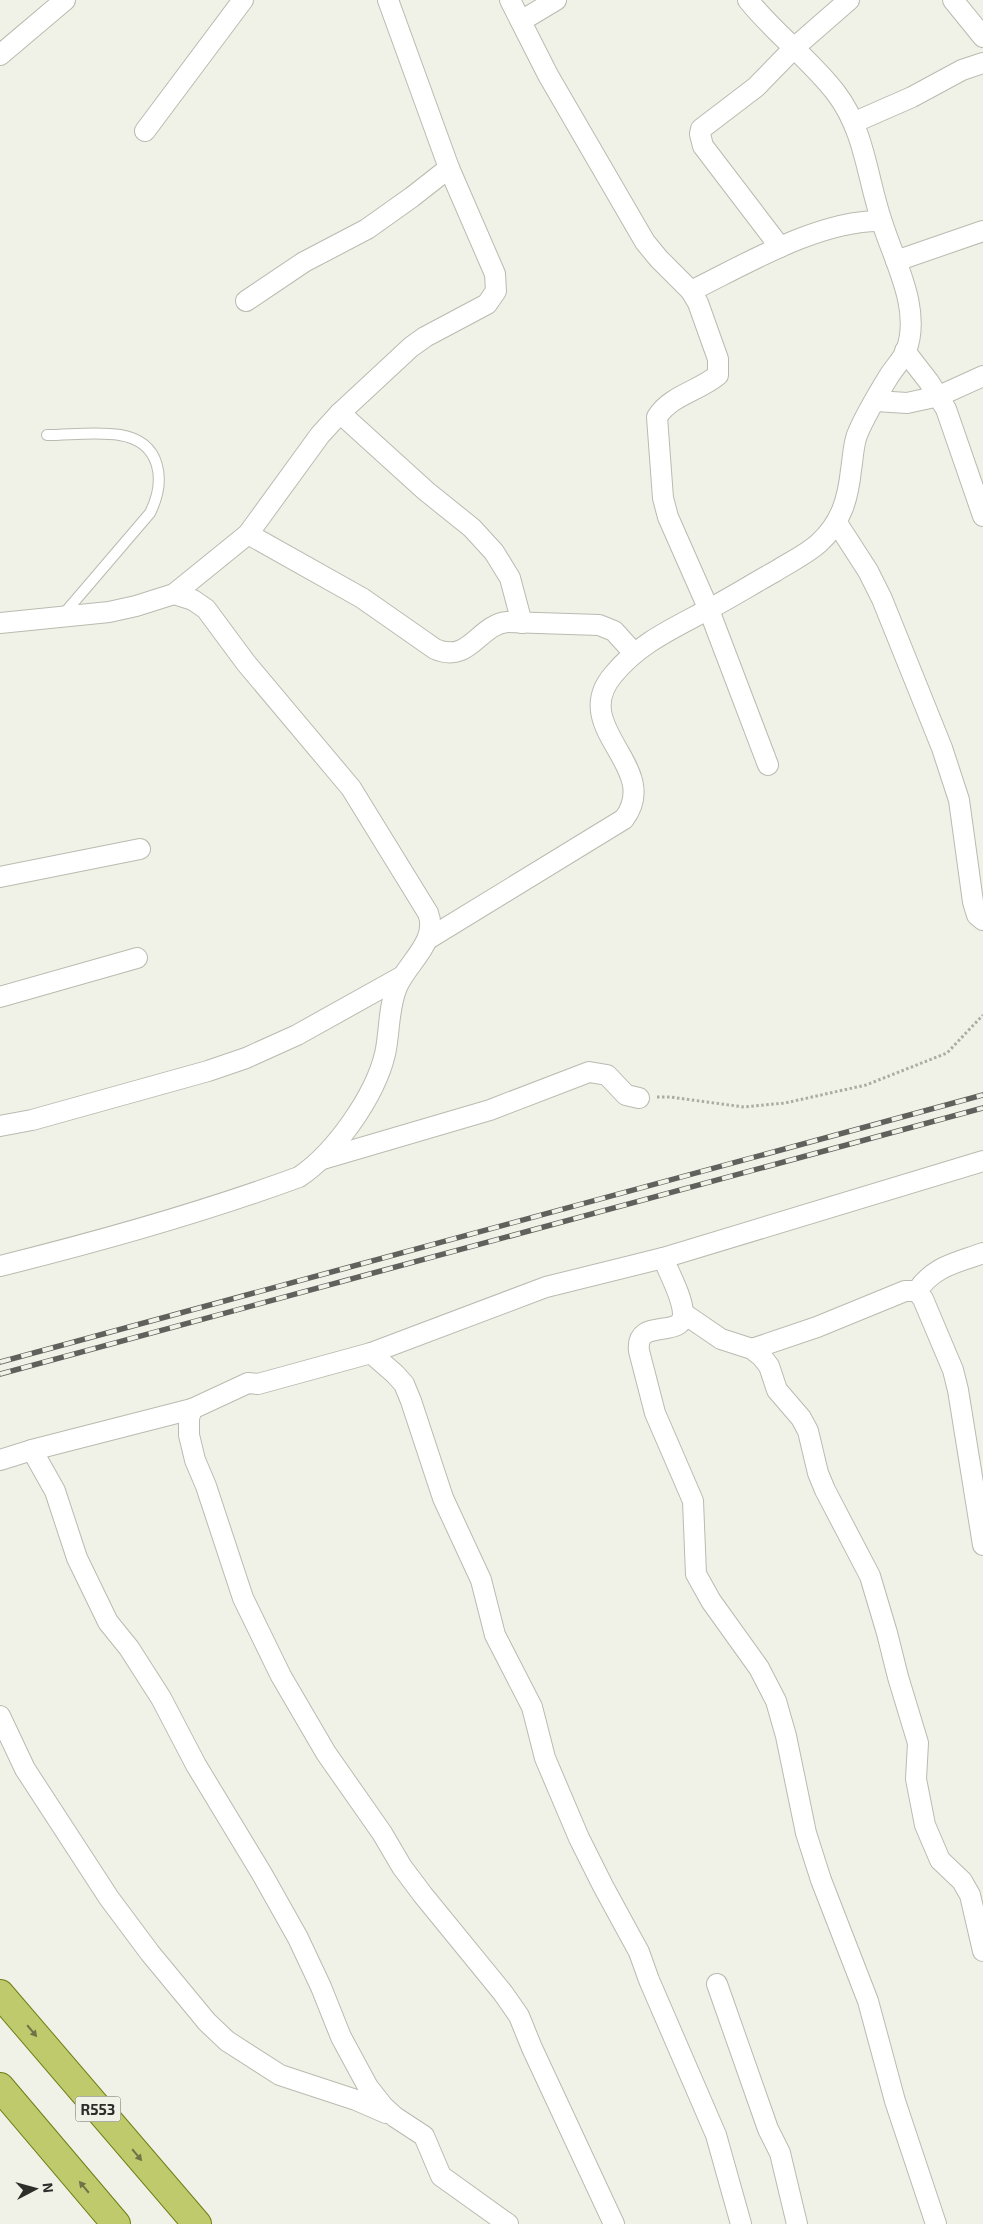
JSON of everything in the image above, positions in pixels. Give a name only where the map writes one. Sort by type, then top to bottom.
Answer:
[{"type":"main road","name":"R553","points":[[0,1994],[197,2224]]},
{"type":"main road","points":[[0,2087],[116,2224]]},
{"type":"street","points":[[0,55],[66,0]]},
{"type":"street","points":[[145,131],[243,0]]},
{"type":"street","points":[[0,623],[20,619],[109,612],[174,594],[248,534],[268,508],[301,458],[340,413],[411,347],[425,336],[487,304],[493,298],[496,291],[495,274],[449,168],[388,0]]},
{"type":"street","points":[[510,0],[548,76],[645,242],[691,291],[698,303],[718,359],[718,375],[711,381],[663,407],[657,417],[663,498],[668,517],[709,610],[768,765]]},
{"type":"street","points":[[521,21],[556,0]]},
{"type":"street","points":[[428,939],[624,819],[631,810],[634,801],[632,777],[624,760],[611,742],[600,717],[602,694],[611,677],[633,652],[666,631],[709,610],[818,544],[837,523],[846,503],[857,435],[905,351],[910,327],[909,312],[896,261],[881,221],[865,155],[854,122],[837,93],[758,13],[748,0]]},
{"type":"street","points":[[780,247],[703,146],[700,134],[701,129],[756,87],[794,48],[849,0]]},
{"type":"street","points":[[953,0],[983,37]]},
{"type":"street","points":[[854,122],[912,97],[962,70],[983,63]]},
{"type":"street","points":[[246,301],[304,262],[367,229],[449,168]]},
{"type":"street","points":[[691,291],[780,247],[831,228],[854,223],[881,221]]},
{"type":"street","points":[[896,261],[983,231]]},
{"type":"street","points":[[905,351],[946,409],[983,516]]},
{"type":"street","points":[[876,401],[907,403],[938,396],[983,376]]},
{"type":"street","points":[[340,413],[426,491],[472,528],[494,552],[510,578],[522,623]]},
{"type":"street","points":[[837,523],[868,571],[882,599],[942,748],[959,800],[972,902],[977,915],[983,920]]},
{"type":"street","points":[[248,534],[362,598],[442,652],[452,652],[470,646],[499,623],[599,625],[614,631],[633,652]]},
{"type":"street","points":[[0,1266],[84,1245],[189,1215],[299,1177],[323,1159],[359,1110],[379,1078],[392,1004],[401,977],[428,939],[432,928],[428,913],[351,788],[246,663],[206,609],[193,600],[174,594]]},
{"type":"street","points":[[0,877],[140,849]]},
{"type":"street","points":[[0,997],[138,958]]},
{"type":"street","points":[[0,1126],[41,1118],[208,1071],[246,1058],[297,1035],[401,977]]},
{"type":"street","points":[[323,1159],[490,1110],[589,1072],[607,1075],[626,1095],[639,1098]]},
{"type":"street","points":[[0,1460],[192,1409],[248,1383],[258,1384],[371,1354],[546,1287],[663,1258],[983,1161]]},
{"type":"street","points":[[917,1291],[925,1279],[936,1271],[983,1253]]},
{"type":"street","points":[[663,1258],[683,1313],[682,1320],[677,1326],[647,1332],[640,1336],[638,1341],[655,1413],[693,1501],[696,1574],[711,1601],[759,1668],[776,1701],[786,1736],[806,1833],[821,1880],[868,2001],[895,2101],[936,2224]]},
{"type":"street","points":[[752,1349],[817,1327],[904,1291],[917,1291]]},
{"type":"street","points":[[917,1291],[923,1299],[953,1370],[958,1390],[983,1545]]},
{"type":"street","points":[[683,1313],[721,1339],[752,1349],[766,1362],[777,1390],[808,1431],[818,1473],[870,1576],[888,1633],[898,1677],[918,1743],[916,1779],[924,1825],[940,1860],[962,1881],[970,1895],[983,1951]]},
{"type":"street","points":[[371,1354],[400,1379],[411,1401],[440,1491],[481,1580],[495,1635],[532,1707],[545,1758],[583,1846],[639,1952],[716,2136],[741,2224]]},
{"type":"street","points":[[192,1409],[189,1418],[188,1435],[195,1460],[206,1486],[243,1598],[281,1676],[326,1753],[382,1833],[402,1867],[503,1993],[519,2016],[614,2224]]},
{"type":"street","points":[[32,1450],[54,1492],[76,1558],[108,1622],[129,1648],[161,1698],[196,1765],[298,1938],[322,1987],[345,2045],[368,2087],[375,2098],[395,2117]]},
{"type":"street","points":[[0,1716],[25,1768],[109,1898],[150,1953],[207,2022],[227,2040],[280,2075],[356,2100],[395,2117],[424,2136],[441,2176],[508,2224]]},
{"type":"street","points":[[717,1984],[768,2129],[780,2153],[798,2224]]},
{"type":"lane","points":[[47,434],[120,435],[134,439],[146,447],[154,457],[160,482],[158,498],[150,513],[62,617]]},
{"type":"path","points":[[639,1098],[670,1097],[744,1107],[785,1103],[866,1085],[947,1053],[983,1015]]},
{"type":"railway","points":[[0,1362],[983,1095]]},
{"type":"railway","points":[[0,1374],[983,1108]]}]
